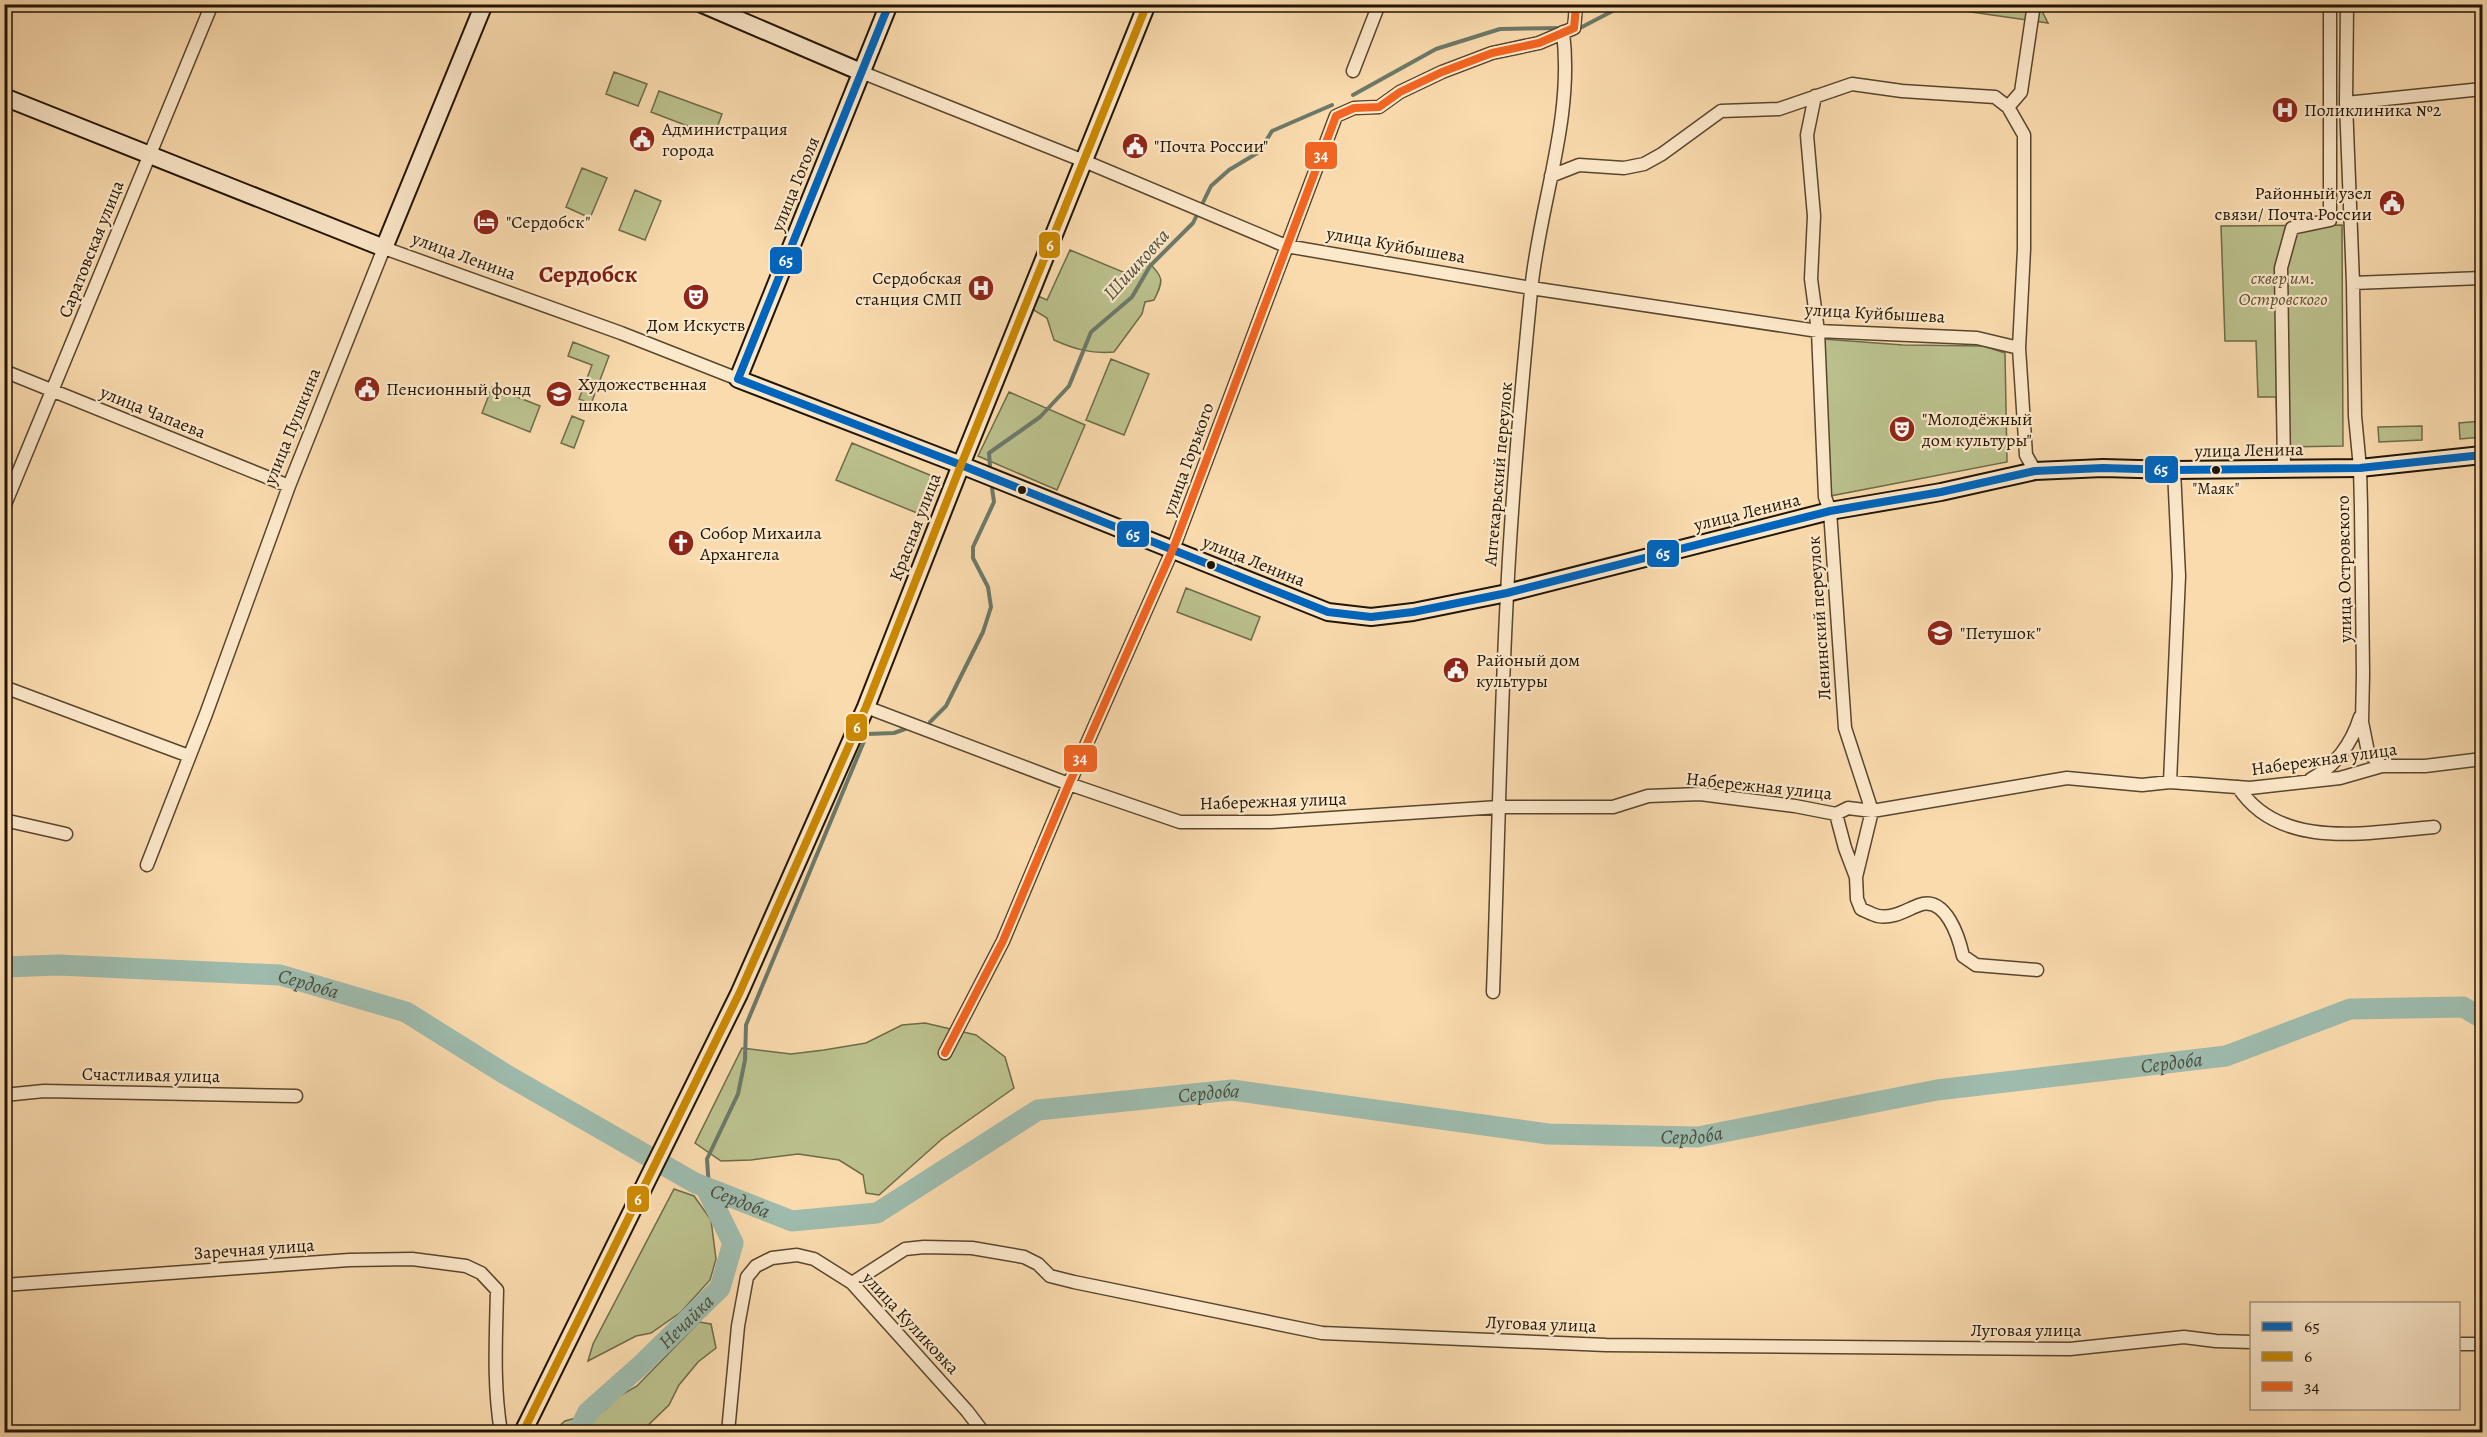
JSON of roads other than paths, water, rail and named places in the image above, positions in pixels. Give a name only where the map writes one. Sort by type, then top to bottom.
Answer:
[{"type":"street","name":"Саратовская улица","points":[[4,507],[212,4]]},
{"type":"street","name":"улица Пушкина","points":[[147,865],[289,486],[484,4]]},
{"type":"street","name":"улица Куйбышева","points":[[702,4],[861,72],[1084,161],[1286,246],[1531,288],[1818,331],[1977,338],[2019,348]]},
{"type":"street","name":"улица Гоголя","points":[[738,379],[889,4]]},
{"type":"street","name":"Красная улица","points":[[523,1432],[739,994],[866,707],[960,465],[1147,4]]},
{"type":"street","points":[[1353,71],[1379,4]]},
{"type":"street","name":"Аптекарьский переулок","points":[[1493,992],[1507,593],[1531,288],[1560,131],[1567,31],[1576,6],[1580,4]]},
{"type":"street","points":[[2008,107],[2021,92],[2034,4]]},
{"type":"street","points":[[2284,469],[2281,268],[2292,228],[2330,220],[2330,4]]},
{"type":"street","name":"улица Островского","points":[[2347,4],[2346,103],[2355,416],[2360,468],[2362,722],[2368,752],[2382,766]]},
{"type":"street","name":"улица Горького","points":[[945,1053],[1003,941],[1069,784],[1173,549],[1336,116],[1354,108],[1379,107],[1400,92],[1442,72],[1492,53],[1539,43],[1567,31]]},
{"type":"street","points":[[1551,176],[1580,165],[1624,168],[1644,164],[1662,154],[1721,111],[1779,109],[1852,84],[1902,92],[1995,97],[2008,107],[2024,135],[2024,249],[2019,348],[2026,455],[2035,471]]},
{"type":"street","points":[[2346,103],[2482,89]]},
{"type":"street","name":"Ленинский переулок","points":[[1815,96],[1807,135],[1814,216],[1812,279],[1818,331],[1825,497],[1830,512],[1845,728],[1872,811]]},
{"type":"street","name":"улица Ленина","points":[[4,97],[384,248],[621,333],[1328,612],[1371,617],[1413,612],[1507,593],[1830,512],[1941,492],[2035,471],[2103,468],[2174,470],[2360,468],[2482,455]]},
{"type":"street","points":[[2353,284],[2482,278]]},
{"type":"street","name":"улица Чапаева","points":[[4,371],[289,486]]},
{"type":"street","points":[[2169,782],[2179,576],[2174,470]]},
{"type":"street","points":[[4,687],[189,756]]},
{"type":"street","name":"Набережная улица","points":[[866,707],[1069,784],[1180,822],[1271,822],[1499,807],[1613,807],[1648,796],[1700,794],[1795,806],[1836,814],[1848,808],[1872,811],[2067,778],[2142,785],[2169,782],[2250,788],[2340,778],[2382,766],[2425,766],[2482,759]]},
{"type":"street","points":[[2304,782],[2335,763],[2357,726],[2362,710]]},
{"type":"street","points":[[2238,787],[2247,800],[2278,821],[2318,833],[2361,834],[2434,827]]},
{"type":"street","points":[[1872,811],[1856,877],[1857,899],[1861,909],[1878,916],[1904,914],[1921,904],[1932,905],[1944,912],[1957,932],[1964,956],[1976,965],[2037,970]]},
{"type":"street","points":[[1836,814],[1856,877]]},
{"type":"street","points":[[4,820],[66,834]]},
{"type":"street","name":"Счастливая улица","points":[[4,1095],[44,1090],[296,1096]]},
{"type":"street","name":"Луговая улица","points":[[852,1283],[905,1249],[961,1248],[999,1251],[1024,1257],[1038,1264],[1050,1276],[1074,1282],[1322,1333],[1618,1345],[2070,1349],[2184,1337],[2250,1342]]},
{"type":"street","name":"улица Куликовка","points":[[728,1432],[743,1294],[747,1277],[756,1266],[772,1258],[797,1255],[814,1259],[852,1283],[916,1353],[983,1432]]},
{"type":"street","name":"Заречная улица","points":[[4,1285],[349,1260],[412,1259],[466,1266],[489,1278],[497,1290],[495,1375],[501,1432]]},
{"type":"street","points":[[2460,1344],[2482,1344]]},
{"type":"waterway","points":[[1576,28],[1626,4]]},
{"type":"waterway","points":[[1353,95],[1436,49],[1500,29],[1562,28]]},
{"type":"waterway","name":"Шишковка","points":[[990,466],[989,453],[1040,417],[1069,386],[1091,332],[1132,297],[1150,266],[1193,223],[1211,186],[1229,170],[1259,152],[1272,131],[1332,105]]},
{"type":"waterway","name":"Шишковка","points":[[930,722],[946,706],[983,632],[991,607],[988,587],[973,558],[973,547],[994,502],[992,488]]},
{"type":"waterway","name":"Шишковка","points":[[709,1189],[707,1159],[738,1094],[745,1060],[746,1025],[867,734],[894,733],[905,729]]},
{"type":"waterway","name":"Сердоба","points":[[4,967],[59,965],[280,975],[406,1012],[505,1074],[695,1183],[792,1221],[877,1213],[1038,1110],[1232,1090],[1548,1134],[1698,1137],[1937,1090],[2226,1056],[2350,1009],[2463,1007],[2482,1018]]},
{"type":"waterway","name":"Нечайка","points":[[578,1432],[588,1412],[641,1365],[720,1288],[733,1243],[706,1188]]},
{"type":"place","name":"Поликлиника №2","points":[[2285,110]]},
{"type":"place","name":"Администрация города","points":[[642,139]]},
{"type":"place","name":"\"Почта России\"","points":[[1135,146]]},
{"type":"place","name":"Районный узел связи/ Почта России","points":[[2392,203]]},
{"type":"place","name":"\"Сердобск\"","points":[[486,222]]},
{"type":"place","name":"Сердобская станция СМП","points":[[981,288]]},
{"type":"place","name":"Дом Искуств","points":[[696,297]]},
{"type":"place","name":"Пенсионный фонд","points":[[367,389]]},
{"type":"place","name":"Художественная школа","points":[[559,394]]},
{"type":"place","name":"\"Молодёжный дом культуры\"","points":[[1902,429]]},
{"type":"place","name":"\"Маяк\"","points":[[2216,470]]},
{"type":"place","name":"Собор Михаила Архангела","points":[[681,543]]},
{"type":"place","name":"\"Петушок\"","points":[[1940,633]]},
{"type":"place","name":"Районый дом культуры","points":[[1456,670]]},
{"type":"district","name":"Сердобск","points":[[588,274]]},
{"type":"park label","name":"сквер им. Островского","points":[[2283,288]]}]
